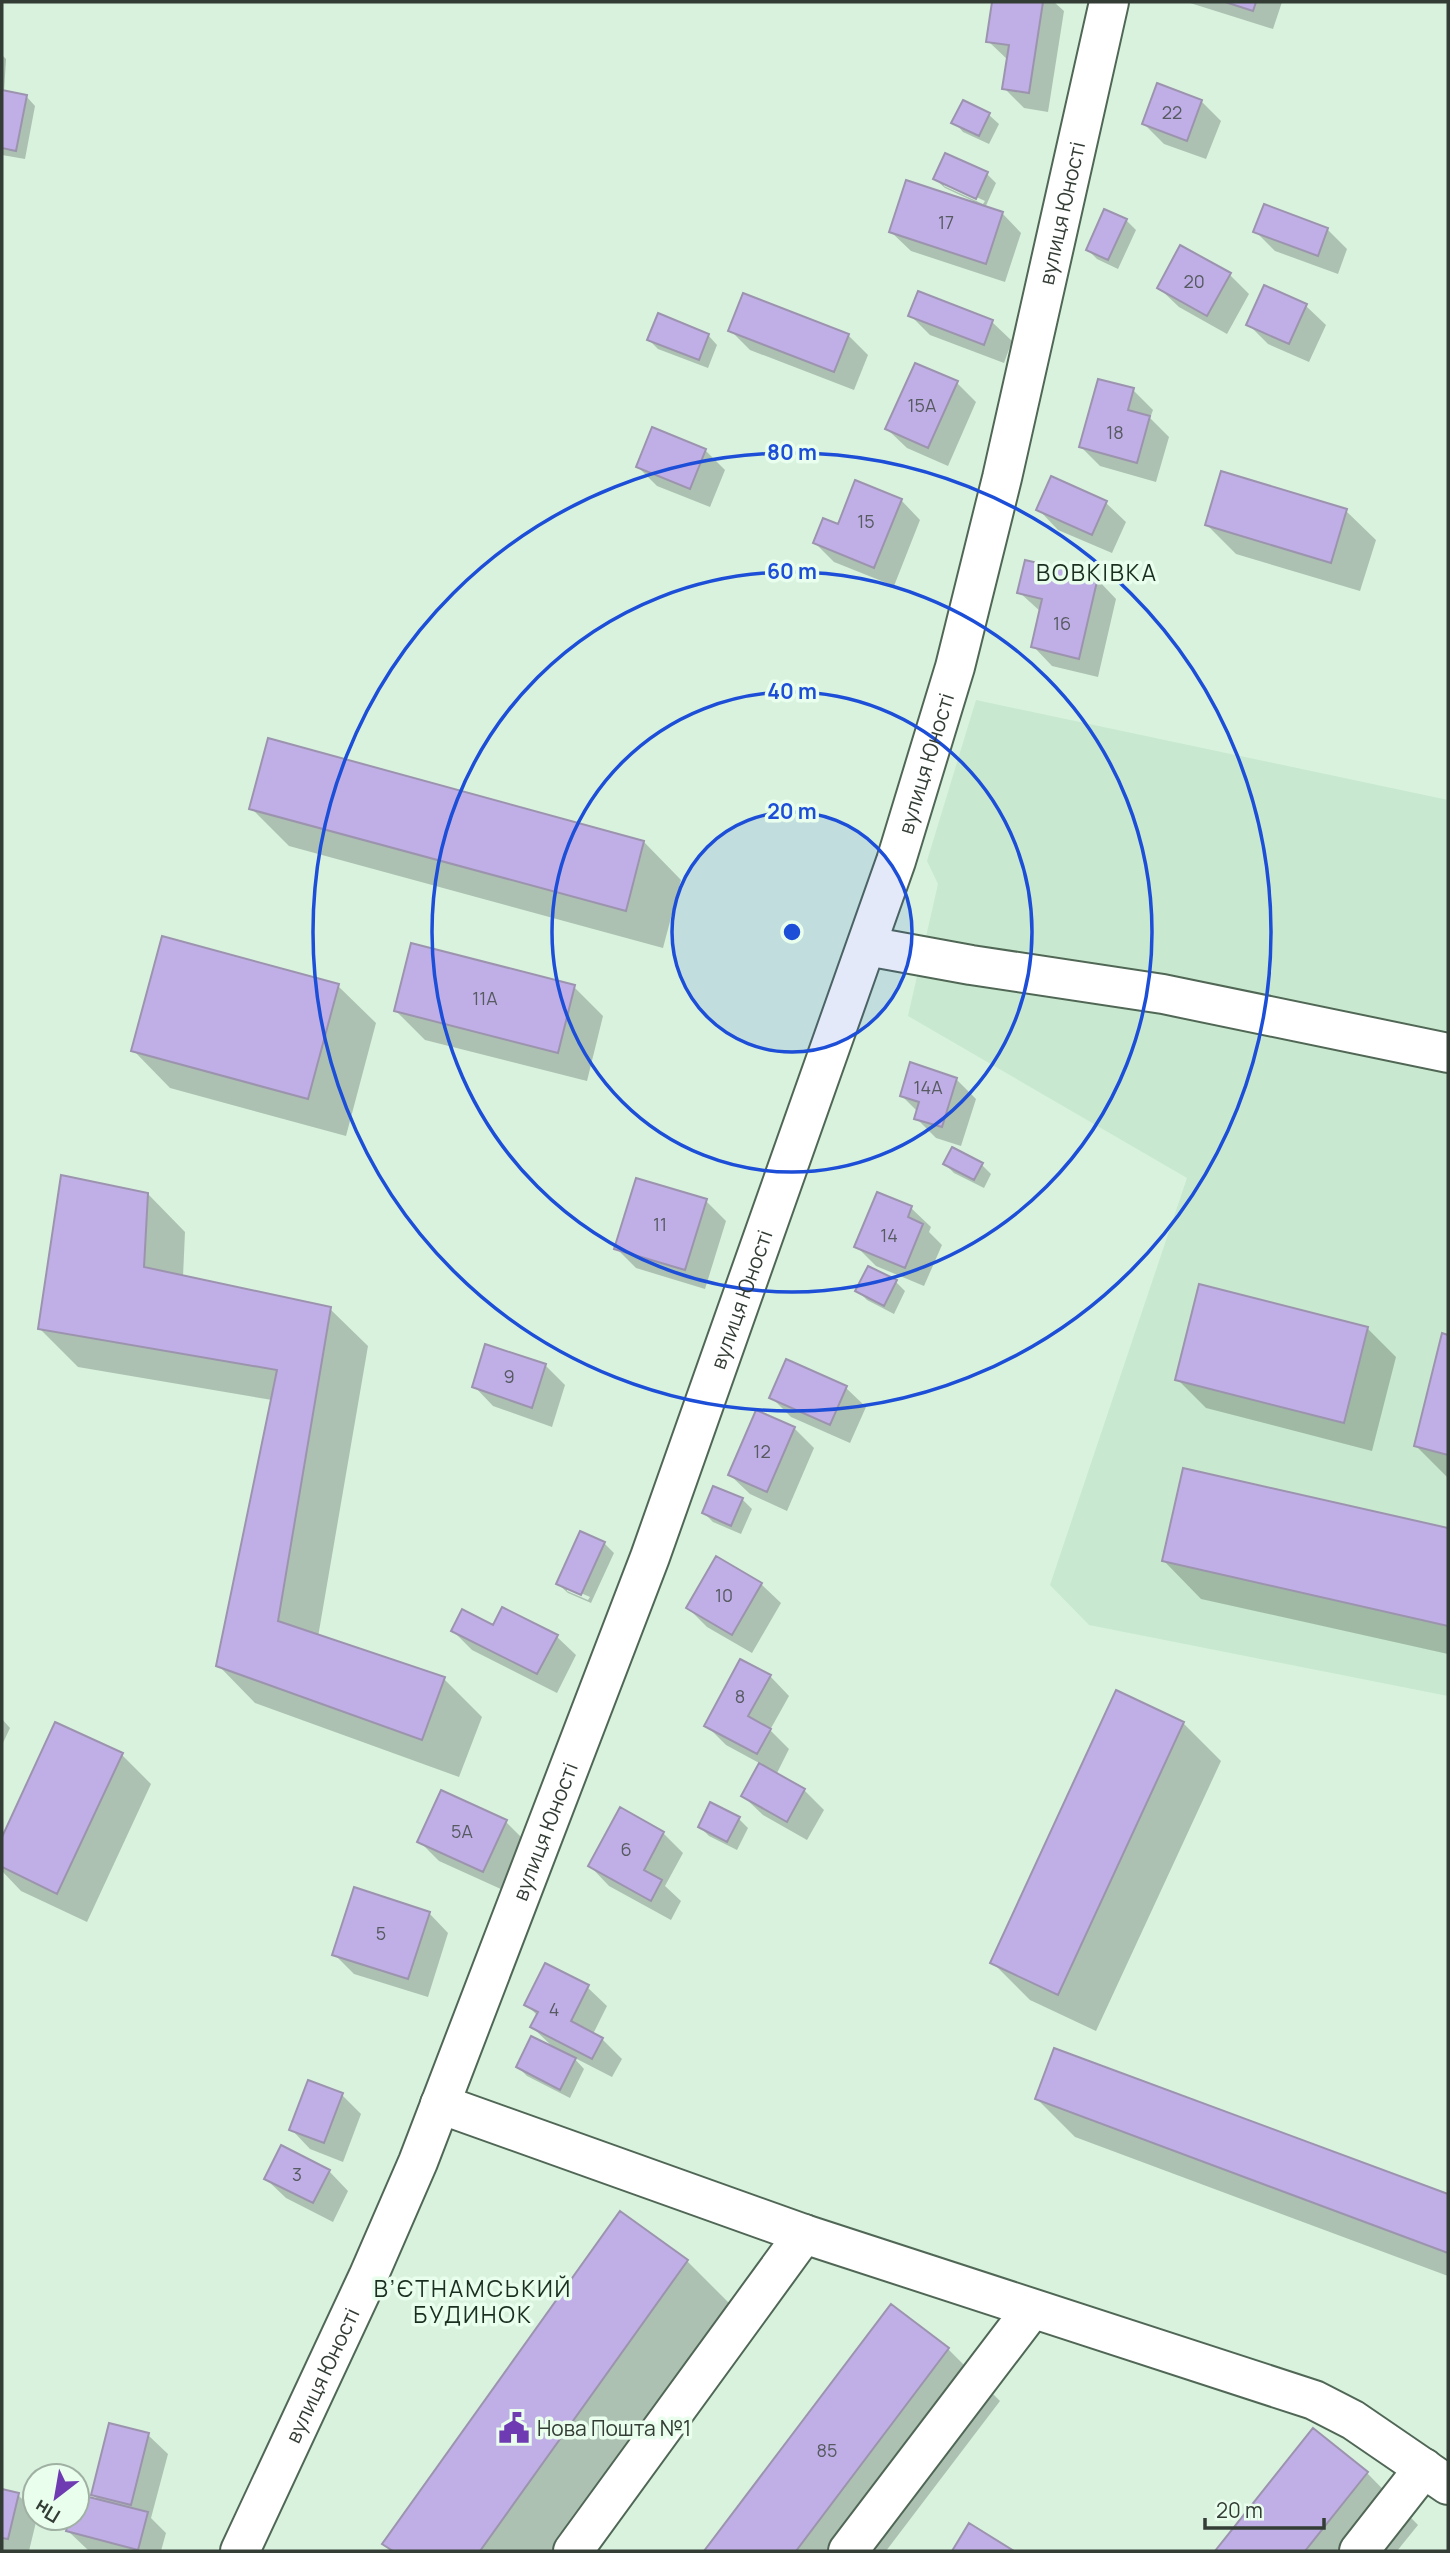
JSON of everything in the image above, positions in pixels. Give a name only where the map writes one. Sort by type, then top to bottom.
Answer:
[{"type":"street","name":"вулиця Юності","points":[[240,2551],[388,2233],[440,2104],[650,1557],[896,861],[955,667],[1002,478],[1109,2]]},
{"type":"street","points":[[867,946],[971,965],[1163,994],[1448,1053]]},
{"type":"street","points":[[440,2104],[804,2234],[1314,2400],[1353,2420],[1436,2476],[1359,2551]]},
{"type":"street","points":[[573,2551],[804,2234]]},
{"type":"street","points":[[848,2551],[1032,2309]]},
{"type":"shaded area","points":[[976,700],[1448,800],[1448,1696],[1089,1625],[1050,1585],[1187,1178],[908,1016],[938,884],[927,861]]},
{"type":"building","points":[[992,2],[1043,2],[1029,93],[1002,89],[1009,45],[986,42]]},
{"type":"building","points":[[1225,2],[1256,2],[1253,11]]},
{"type":"building","points":[[1157,83],[1202,100],[1187,141],[1142,124]]},
{"type":"building","points":[[2,90],[27,95],[16,151],[2,148]]},
{"type":"building","points":[[963,100],[990,113],[979,136],[951,123]]},
{"type":"building","points":[[945,153],[988,172],[976,199],[933,179]]},
{"type":"building","points":[[906,180],[1003,212],[986,264],[889,232]]},
{"type":"building","points":[[1264,204],[1328,228],[1318,256],[1253,232]]},
{"type":"building","points":[[1104,209],[1127,219],[1108,260],[1086,250]]},
{"type":"building","points":[[1180,245],[1231,273],[1207,316],[1157,288]]},
{"type":"building","points":[[1264,285],[1307,304],[1289,344],[1246,325]]},
{"type":"building","points":[[918,291],[993,320],[984,345],[908,316]]},
{"type":"building","points":[[743,293],[849,334],[834,372],[728,331]]},
{"type":"building","points":[[658,313],[709,334],[699,360],[647,340]]},
{"type":"building","points":[[915,363],[958,381],[928,448],[885,429]]},
{"type":"building","points":[[1098,379],[1134,388],[1128,410],[1150,416],[1137,463],[1079,447]]},
{"type":"building","points":[[652,427],[706,449],[690,489],[636,467]]},
{"type":"building","points":[[1221,471],[1347,509],[1331,563],[1205,525]]},
{"type":"building","points":[[1051,476],[1107,501],[1092,535],[1036,510]]},
{"type":"building","points":[[855,480],[902,499],[874,568],[813,543],[823,518],[838,524]]},
{"type":"building","points":[[1025,560],[1098,577],[1079,659],[1031,647],[1042,599],[1017,593]]},
{"type":"building","points":[[268,738],[644,841],[626,911],[249,809]]},
{"type":"building","points":[[162,936],[339,984],[308,1099],[131,1051]]},
{"type":"building","points":[[411,943],[575,985],[558,1053],[394,1011]]},
{"type":"building","points":[[910,1062],[957,1078],[942,1127],[914,1119],[919,1102],[900,1096]]},
{"type":"building","points":[[952,1147],[983,1163],[974,1180],[943,1164]]},
{"type":"building","points":[[61,1175],[148,1193],[144,1267],[331,1307],[278,1621],[445,1677],[422,1740],[216,1666],[277,1370],[38,1329]]},
{"type":"building","points":[[636,1178],[707,1199],[685,1270],[614,1249]]},
{"type":"building","points":[[877,1192],[912,1206],[908,1217],[923,1224],[905,1268],[854,1247]]},
{"type":"building","points":[[868,1266],[897,1280],[884,1306],[855,1291]]},
{"type":"building","points":[[1199,1284],[1368,1327],[1344,1423],[1175,1380]]},
{"type":"building","points":[[1442,1333],[1448,1335],[1448,1455],[1414,1446]]},
{"type":"building","points":[[485,1344],[546,1364],[532,1408],[472,1387]]},
{"type":"building","points":[[786,1359],[847,1386],[830,1425],[769,1398]]},
{"type":"building","points":[[756,1410],[795,1427],[767,1492],[728,1475]]},
{"type":"building","points":[[1183,1468],[1448,1528],[1448,1626],[1162,1561]]},
{"type":"building","points":[[713,1486],[743,1498],[731,1526],[702,1513]]},
{"type":"building","points":[[580,1531],[605,1542],[581,1595],[556,1584]]},
{"type":"building","points":[[716,1556],[762,1583],[732,1635],[686,1608]]},
{"type":"building","points":[[502,1607],[558,1635],[537,1674],[451,1631],[462,1609],[493,1625]]},
{"type":"building","points":[[740,1659],[771,1675],[748,1716],[771,1729],[757,1754],[704,1726]]},
{"type":"building","points":[[1116,1690],[1184,1722],[1058,1995],[990,1963]]},
{"type":"building","points":[[55,1722],[123,1753],[57,1894],[2,1867],[2,1837]]},
{"type":"building","points":[[759,1763],[805,1789],[787,1822],[741,1796]]},
{"type":"building","points":[[441,1790],[507,1820],[483,1872],[417,1842]]},
{"type":"building","points":[[710,1802],[740,1817],[727,1842],[698,1827]]},
{"type":"building","points":[[620,1807],[664,1832],[644,1870],[662,1880],[651,1901],[588,1866]]},
{"type":"building","points":[[354,1887],[430,1912],[408,1979],[332,1955]]},
{"type":"building","points":[[545,1963],[589,1985],[571,2021],[603,2038],[592,2059],[530,2027],[538,2012],[524,2005]]},
{"type":"building","points":[[531,2036],[576,2058],[560,2090],[516,2067]]},
{"type":"building","points":[[1054,2048],[1448,2194],[1448,2253],[1035,2099]]},
{"type":"building","points":[[308,2080],[343,2093],[324,2143],[289,2130]]},
{"type":"building","points":[[281,2145],[330,2170],[313,2203],[264,2179]]},
{"type":"building","points":[[620,2211],[688,2260],[480,2551],[393,2551],[382,2544]]},
{"type":"building","points":[[891,2304],[949,2348],[796,2551],[704,2551]]},
{"type":"building","points":[[109,2423],[149,2433],[131,2505],[91,2495]]},
{"type":"building","points":[[1313,2428],[1368,2472],[1305,2551],[1215,2551]]},
{"type":"building","points":[[2,2489],[19,2493],[8,2539],[2,2538]]},
{"type":"building","points":[[91,2498],[148,2512],[138,2550],[70,2532],[91,2532]]},
{"type":"building","points":[[969,2523],[1014,2551],[952,2551]]},
{"type":"place","name":"Нова Пошта №1","points":[[514,2428]]},
{"type":"district","name":"ВОВКІВКА","points":[[1097,572]]},
{"type":"district","name":"В’ЄТНАМСЬКИЙ БУДИНОК","points":[[473,2301]]}]
